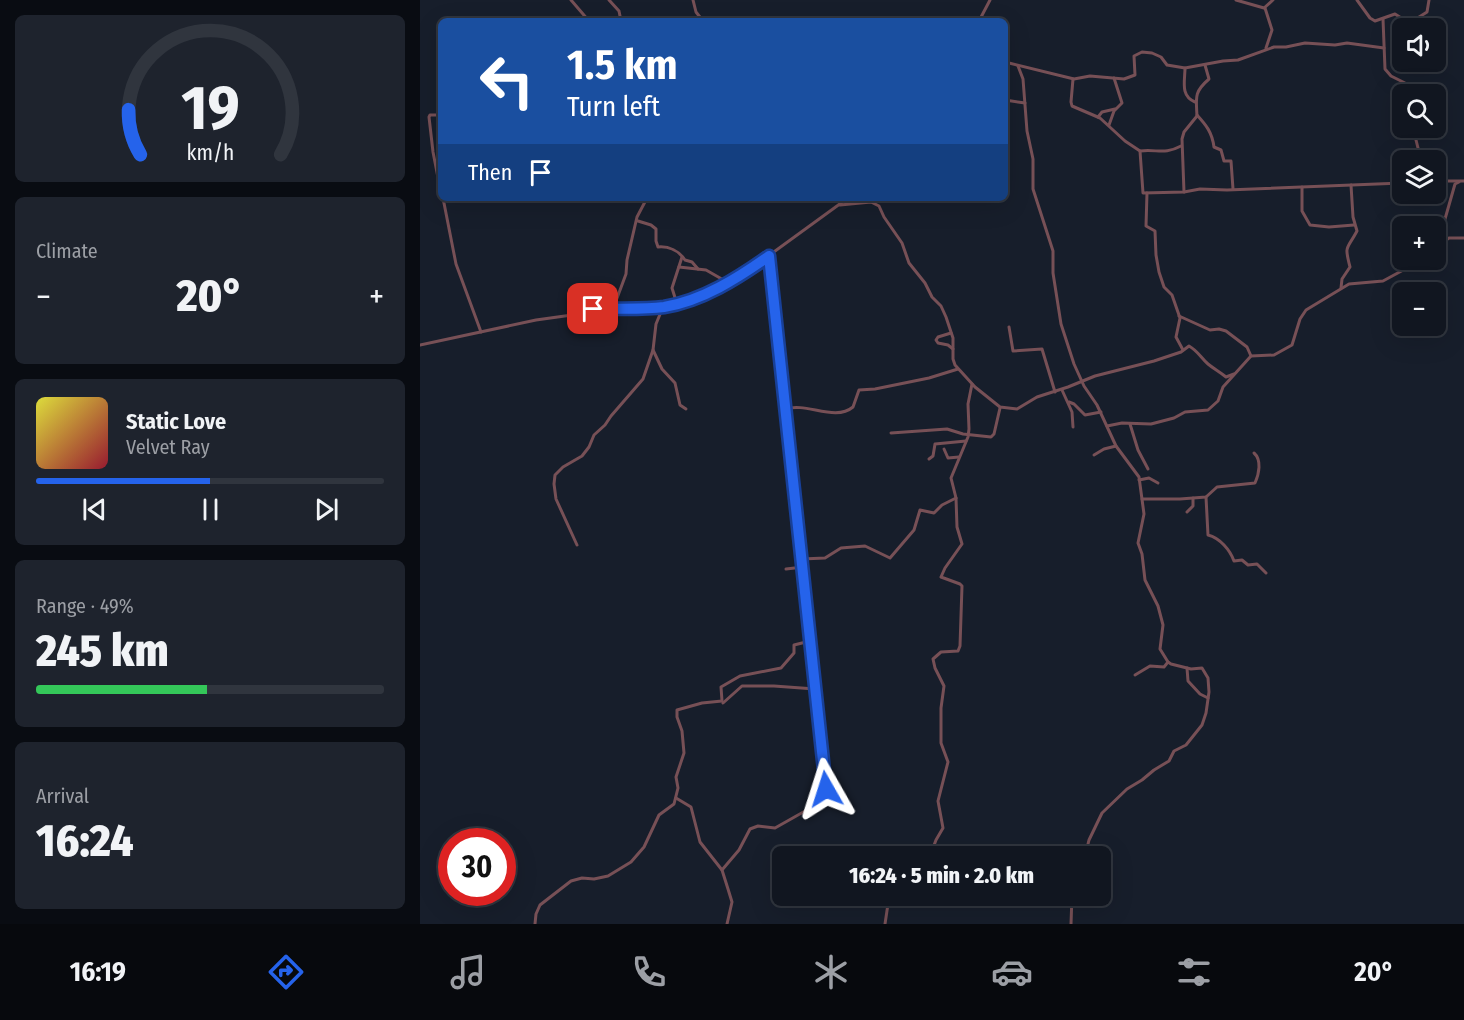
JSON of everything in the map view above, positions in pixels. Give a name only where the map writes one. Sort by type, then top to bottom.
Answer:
[{"type":"street","points":[[571,0],[586,18]]},
{"type":"street","points":[[609,0],[618,11],[620,18]]},
{"type":"street","points":[[693,0],[696,12],[701,18]]},
{"type":"street","points":[[981,18],[990,0]]},
{"type":"street","points":[[1236,0],[1265,8]]},
{"type":"street","points":[[1265,8],[1273,0]]},
{"type":"street","points":[[1357,0],[1372,19],[1383,19],[1395,14],[1406,21],[1416,19],[1427,12],[1429,0]]},
{"type":"street","points":[[1265,8],[1272,30],[1266,50]]},
{"type":"street","points":[[1383,19],[1385,69],[1391,76],[1405,84]]},
{"type":"street","points":[[1008,63],[1073,79],[1090,76],[1124,79],[1135,75],[1134,56],[1142,52],[1157,55],[1167,65],[1185,68],[1238,60],[1266,50],[1305,43],[1335,45],[1347,43],[1384,48]]},
{"type":"street","points":[[1205,65],[1209,79],[1198,90],[1195,102],[1197,115],[1213,136],[1214,147],[1221,150],[1224,161],[1231,161],[1233,189]]},
{"type":"street","points":[[1018,66],[1023,79],[1033,185],[1053,249],[1053,273],[1058,314],[1081,381],[1101,412],[1116,446],[1137,473],[1144,514],[1138,543],[1142,554],[1145,580],[1159,610],[1163,628],[1160,648],[1168,662],[1187,668],[1202,668],[1208,678],[1208,698],[1202,725],[1190,741],[1176,750],[1166,764],[1126,789],[1102,813],[1088,846]]},
{"type":"street","points":[[1185,68],[1185,93],[1187,98],[1195,102]]},
{"type":"street","points":[[1108,125],[1122,100],[1114,78]]},
{"type":"street","points":[[1073,79],[1072,106],[1098,117],[1140,151],[1167,152],[1181,146]]},
{"type":"street","points":[[1008,100],[1025,103]]},
{"type":"street","points":[[1098,117],[1102,112],[1116,109]]},
{"type":"street","points":[[438,115],[429,117],[438,178]]},
{"type":"street","points":[[1184,192],[1181,146],[1184,132],[1197,115]]},
{"type":"street","points":[[1140,151],[1141,191],[1143,193],[1392,183]]},
{"type":"street","points":[[1446,182],[1464,181]]},
{"type":"street","points":[[1446,216],[1456,182]]},
{"type":"street","points":[[1341,288],[1342,279],[1350,267],[1346,254],[1347,247],[1357,231],[1354,225],[1351,185]]},
{"type":"street","points":[[1302,186],[1302,211],[1310,225],[1329,227],[1354,225]]},
{"type":"street","points":[[1148,193],[1146,226],[1155,231],[1160,277],[1165,288],[1172,295],[1179,316],[1180,325],[1176,337],[1183,351]]},
{"type":"street","points":[[443,201],[456,264],[481,332]]},
{"type":"street","points":[[613,309],[626,274],[627,260],[637,221],[646,201]]},
{"type":"street","points":[[420,345],[591,309],[661,307],[677,304],[702,295],[749,270],[845,201]]},
{"type":"street","points":[[840,205],[866,202],[879,206],[902,243],[904,254],[911,266],[941,306],[951,332],[953,359],[958,369],[1000,407],[1017,409],[1037,397],[1062,390],[1081,381],[1183,351],[1190,346],[1215,370],[1226,377],[1234,374]]},
{"type":"street","points":[[637,221],[656,229],[658,247],[668,247],[685,260],[692,262],[698,269]]},
{"type":"street","points":[[1446,239],[1464,238]]},
{"type":"street","points":[[677,304],[672,288],[682,256]]},
{"type":"street","points":[[722,870],[739,850],[750,829],[758,826],[775,828],[814,806],[826,790],[769,256]]},
{"type":"street","points":[[679,267],[711,272],[726,282]]},
{"type":"street","points":[[1107,426],[1112,427],[1122,423],[1152,424],[1174,418],[1185,412],[1209,410],[1218,401],[1223,387],[1251,356],[1274,355],[1290,346],[1294,341],[1302,315],[1341,288],[1357,282],[1383,281],[1403,270]]},
{"type":"street","points":[[576,545],[556,499],[555,476],[563,467],[582,456],[594,435],[603,427],[648,370],[661,307]]},
{"type":"street","points":[[1179,316],[1210,330],[1226,331],[1247,347],[1251,356]]},
{"type":"street","points":[[1009,327],[1013,351],[1042,349],[1055,392]]},
{"type":"street","points":[[951,332],[936,340],[953,349]]},
{"type":"street","points":[[653,350],[662,369],[675,382],[680,405],[686,409]]},
{"type":"street","points":[[786,409],[844,411],[852,408],[859,390],[929,378],[958,369]]},
{"type":"street","points":[[934,846],[943,828],[938,801],[948,762],[941,746],[941,708],[944,686],[933,659],[942,652],[958,651],[960,646],[962,586],[941,577],[962,544],[957,527],[956,498],[951,478],[968,435],[968,404],[972,384]]},
{"type":"street","points":[[1062,390],[1068,402],[1074,427]]},
{"type":"street","points":[[1068,402],[1074,404],[1085,415],[1101,412]]},
{"type":"street","points":[[891,433],[947,429],[968,435],[993,436],[1000,407]]},
{"type":"street","points":[[1130,424],[1138,450],[1148,469]]},
{"type":"street","points":[[929,459],[933,455],[936,444],[966,441]]},
{"type":"street","points":[[1094,455],[1116,446]]},
{"type":"street","points":[[944,449],[948,458],[959,457]]},
{"type":"street","points":[[1142,499],[1193,498],[1206,496],[1217,487],[1255,483],[1259,468],[1258,456],[1254,453]]},
{"type":"street","points":[[1139,480],[1149,478],[1158,483]]},
{"type":"street","points":[[1206,496],[1208,535],[1225,545],[1231,552],[1233,560],[1242,560],[1248,565],[1257,564],[1266,573]]},
{"type":"street","points":[[802,559],[825,558],[841,548],[865,546],[890,558],[914,530],[920,510],[934,513],[940,506],[956,498]]},
{"type":"street","points":[[1187,512],[1194,505],[1193,498]]},
{"type":"street","points":[[786,569],[803,567]]},
{"type":"street","points":[[535,924],[540,905],[571,881],[608,876],[631,862],[646,843],[657,818],[673,806],[678,786],[675,777],[684,753],[677,710],[702,703],[722,701],[720,687],[724,684],[740,676],[783,666],[794,653],[795,644],[810,641]]},
{"type":"street","points":[[1135,675],[1145,668],[1164,666],[1168,662]]},
{"type":"street","points":[[1187,668],[1188,681],[1200,694],[1208,698]]},
{"type":"street","points":[[723,703],[742,686],[815,689]]},
{"type":"street","points":[[676,798],[692,807],[702,846],[722,870],[732,902],[727,924]]},
{"type":"street","points":[[885,924],[888,906]]},
{"type":"street","points":[[1071,924],[1072,906]]},
{"type":"route","points":[[593,309],[657,307],[684,302],[715,289],[769,256],[826,789]]}]
